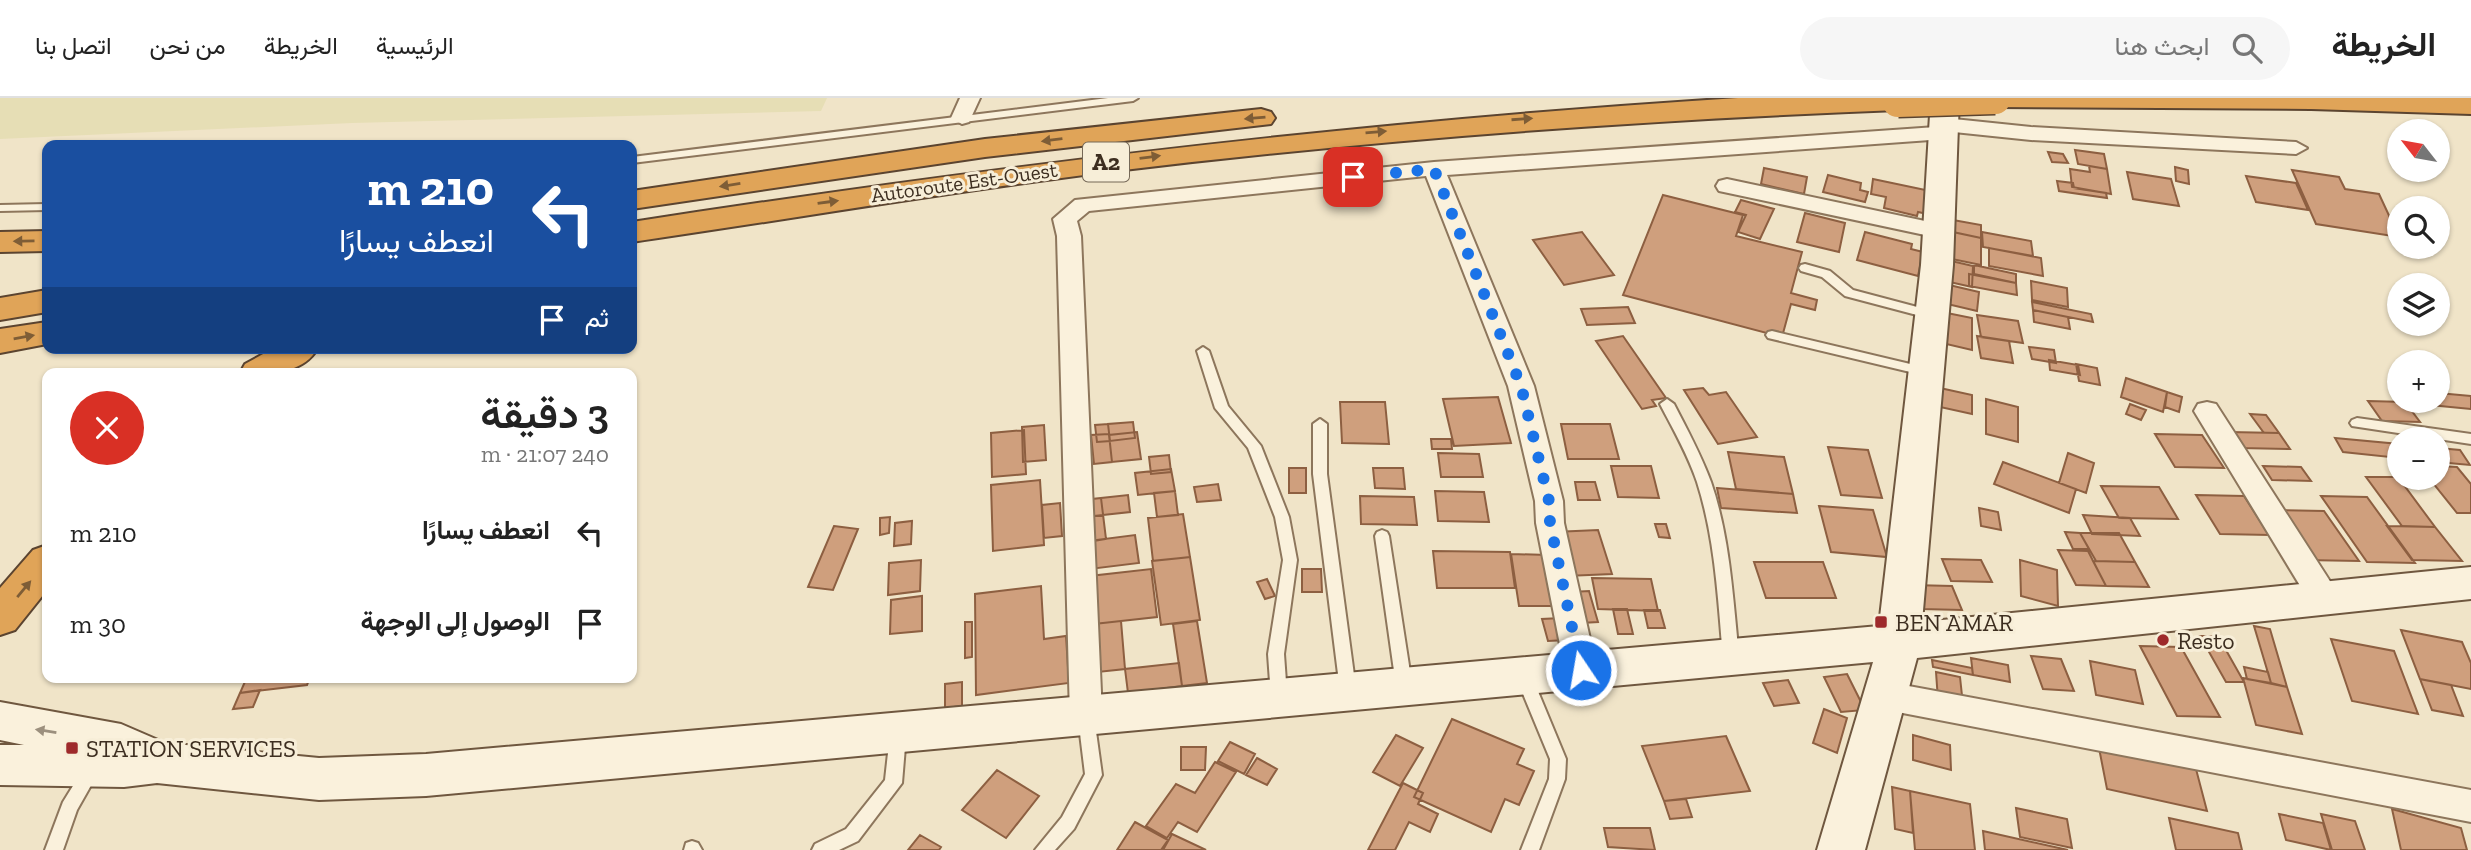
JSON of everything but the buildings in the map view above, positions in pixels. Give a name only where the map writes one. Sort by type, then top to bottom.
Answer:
[{"type":"highway","name":"Autoroute Est-Ouest","points":[[638,198],[971,150],[1298,114],[1494,98]]},
{"type":"highway","name":"Autoroute Est-Ouest","points":[[637,231],[1062,167],[1299,139],[1727,105],[1995,98],[2311,100],[2471,105]]},
{"type":"highway","points":[[637,240],[760,211]]},
{"type":"highway","points":[[0,242],[42,241]]},
{"type":"highway","points":[[0,309],[42,302]]},
{"type":"highway","points":[[0,341],[42,334]]},
{"type":"highway","points":[[267,368],[291,354]]},
{"type":"highway","points":[[0,618],[42,567]]},
{"type":"main road","points":[[1841,850],[1887,696],[1899,642],[1932,315],[1944,118]]},
{"type":"main road","points":[[0,765],[124,767],[157,763],[319,779],[426,775],[1899,642],[2471,583]]},
{"type":"main road","points":[[0,720],[121,744],[157,763]]},
{"type":"street","points":[[962,118],[970,98]]},
{"type":"street","points":[[1086,715],[1069,236],[1065,219],[1083,205],[1944,118],[2013,134],[2213,140],[2296,148]]},
{"type":"street","points":[[1434,169],[1521,386],[1549,501],[1550,523],[1581,670]]},
{"type":"street","points":[[1727,186],[1939,231]]},
{"type":"street","points":[[2207,411],[2324,598]]},
{"type":"street","points":[[1887,696],[2471,806]]},
{"type":"lane","points":[[637,159],[1133,98]]},
{"type":"lane","points":[[0,208],[42,207]]},
{"type":"lane","points":[[1805,268],[1826,274],[1849,293],[1932,315]]},
{"type":"lane","points":[[1772,335],[1927,372]]},
{"type":"lane","points":[[1203,351],[1222,408],[1254,446],[1282,517],[1290,559],[1276,654],[1279,698]]},
{"type":"lane","points":[[1667,404],[1707,491],[1724,576],[1731,657]]},
{"type":"lane","points":[[2357,423],[2471,439]]},
{"type":"lane","points":[[1320,424],[1320,474],[1348,691]]},
{"type":"lane","points":[[1382,536],[1404,686]]},
{"type":"lane","points":[[1524,675],[1558,759],[1557,779],[1530,850]]},
{"type":"lane","points":[[1044,850],[1068,823],[1094,775],[1086,715]]},
{"type":"lane","points":[[821,850],[852,835],[893,783],[898,732]]},
{"type":"lane","points":[[54,850],[69,807],[93,767]]},
{"type":"shaded area","points":[[0,98],[827,98],[821,111],[352,123],[0,139]]},
{"type":"place","name":"BEN AMAR","points":[[1881,622]]},
{"type":"place","name":"Resto","points":[[2163,640]]},
{"type":"place","name":"STATION SERVICES","points":[[72,748]]},
{"type":"route","points":[[1353,177],[1434,169],[1521,386],[1549,501],[1550,523],[1581,670]]}]
